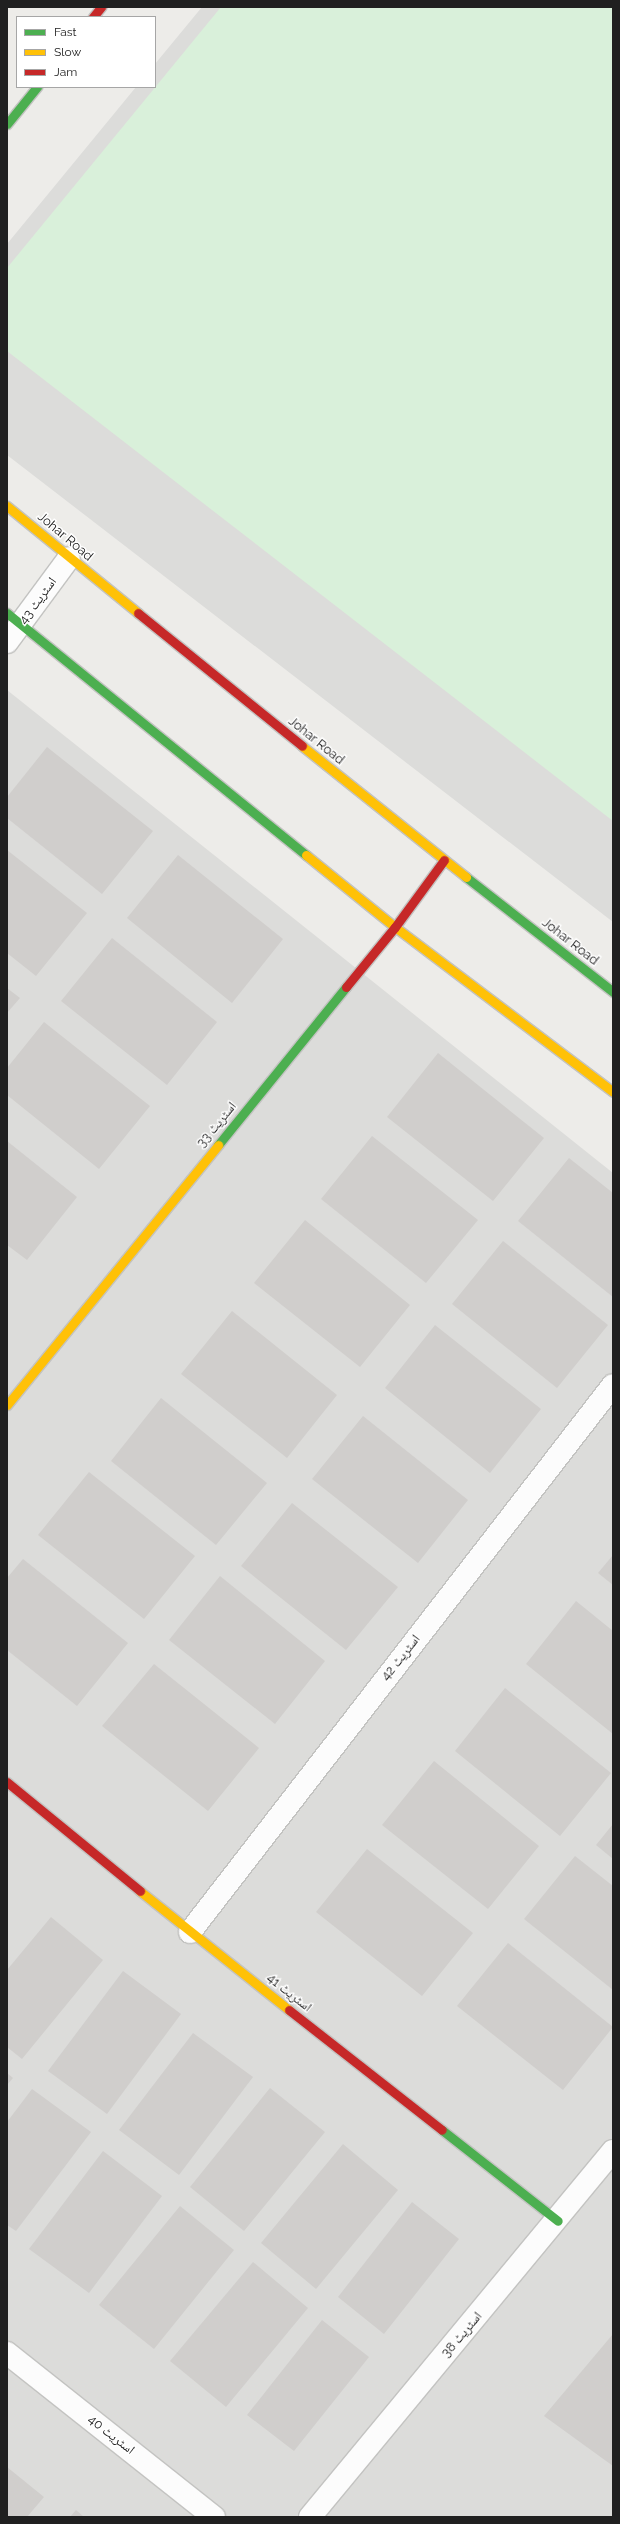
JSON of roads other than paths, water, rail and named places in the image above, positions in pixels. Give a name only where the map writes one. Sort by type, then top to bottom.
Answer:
[{"type":"street","points":[[94,16],[101,7]]},
{"type":"street","points":[[7,124],[36,88]]},
{"type":"street","points":[[7,107],[15,114]]},
{"type":"street","name":"Johar Road","points":[[7,506],[69,558],[444,860],[613,992]]},
{"type":"street","name":"اسٹریٹ 43","points":[[7,642],[14,619],[69,558]]},
{"type":"street","points":[[14,619],[395,927],[613,1092]]},
{"type":"street","name":"اسٹریٹ 33","points":[[7,1404],[395,927],[444,860]]},
{"type":"street","name":"اسٹریٹ 42","points":[[190,1932],[613,1385]]},
{"type":"street","name":"اسٹریٹ 41","points":[[7,1782],[190,1932],[558,2221]]},
{"type":"street","name":"اسٹریٹ 38","points":[[310,2517],[558,2221],[613,2151]]},
{"type":"street","name":"اسٹریٹ 40","points":[[7,2353],[214,2517]]}]
